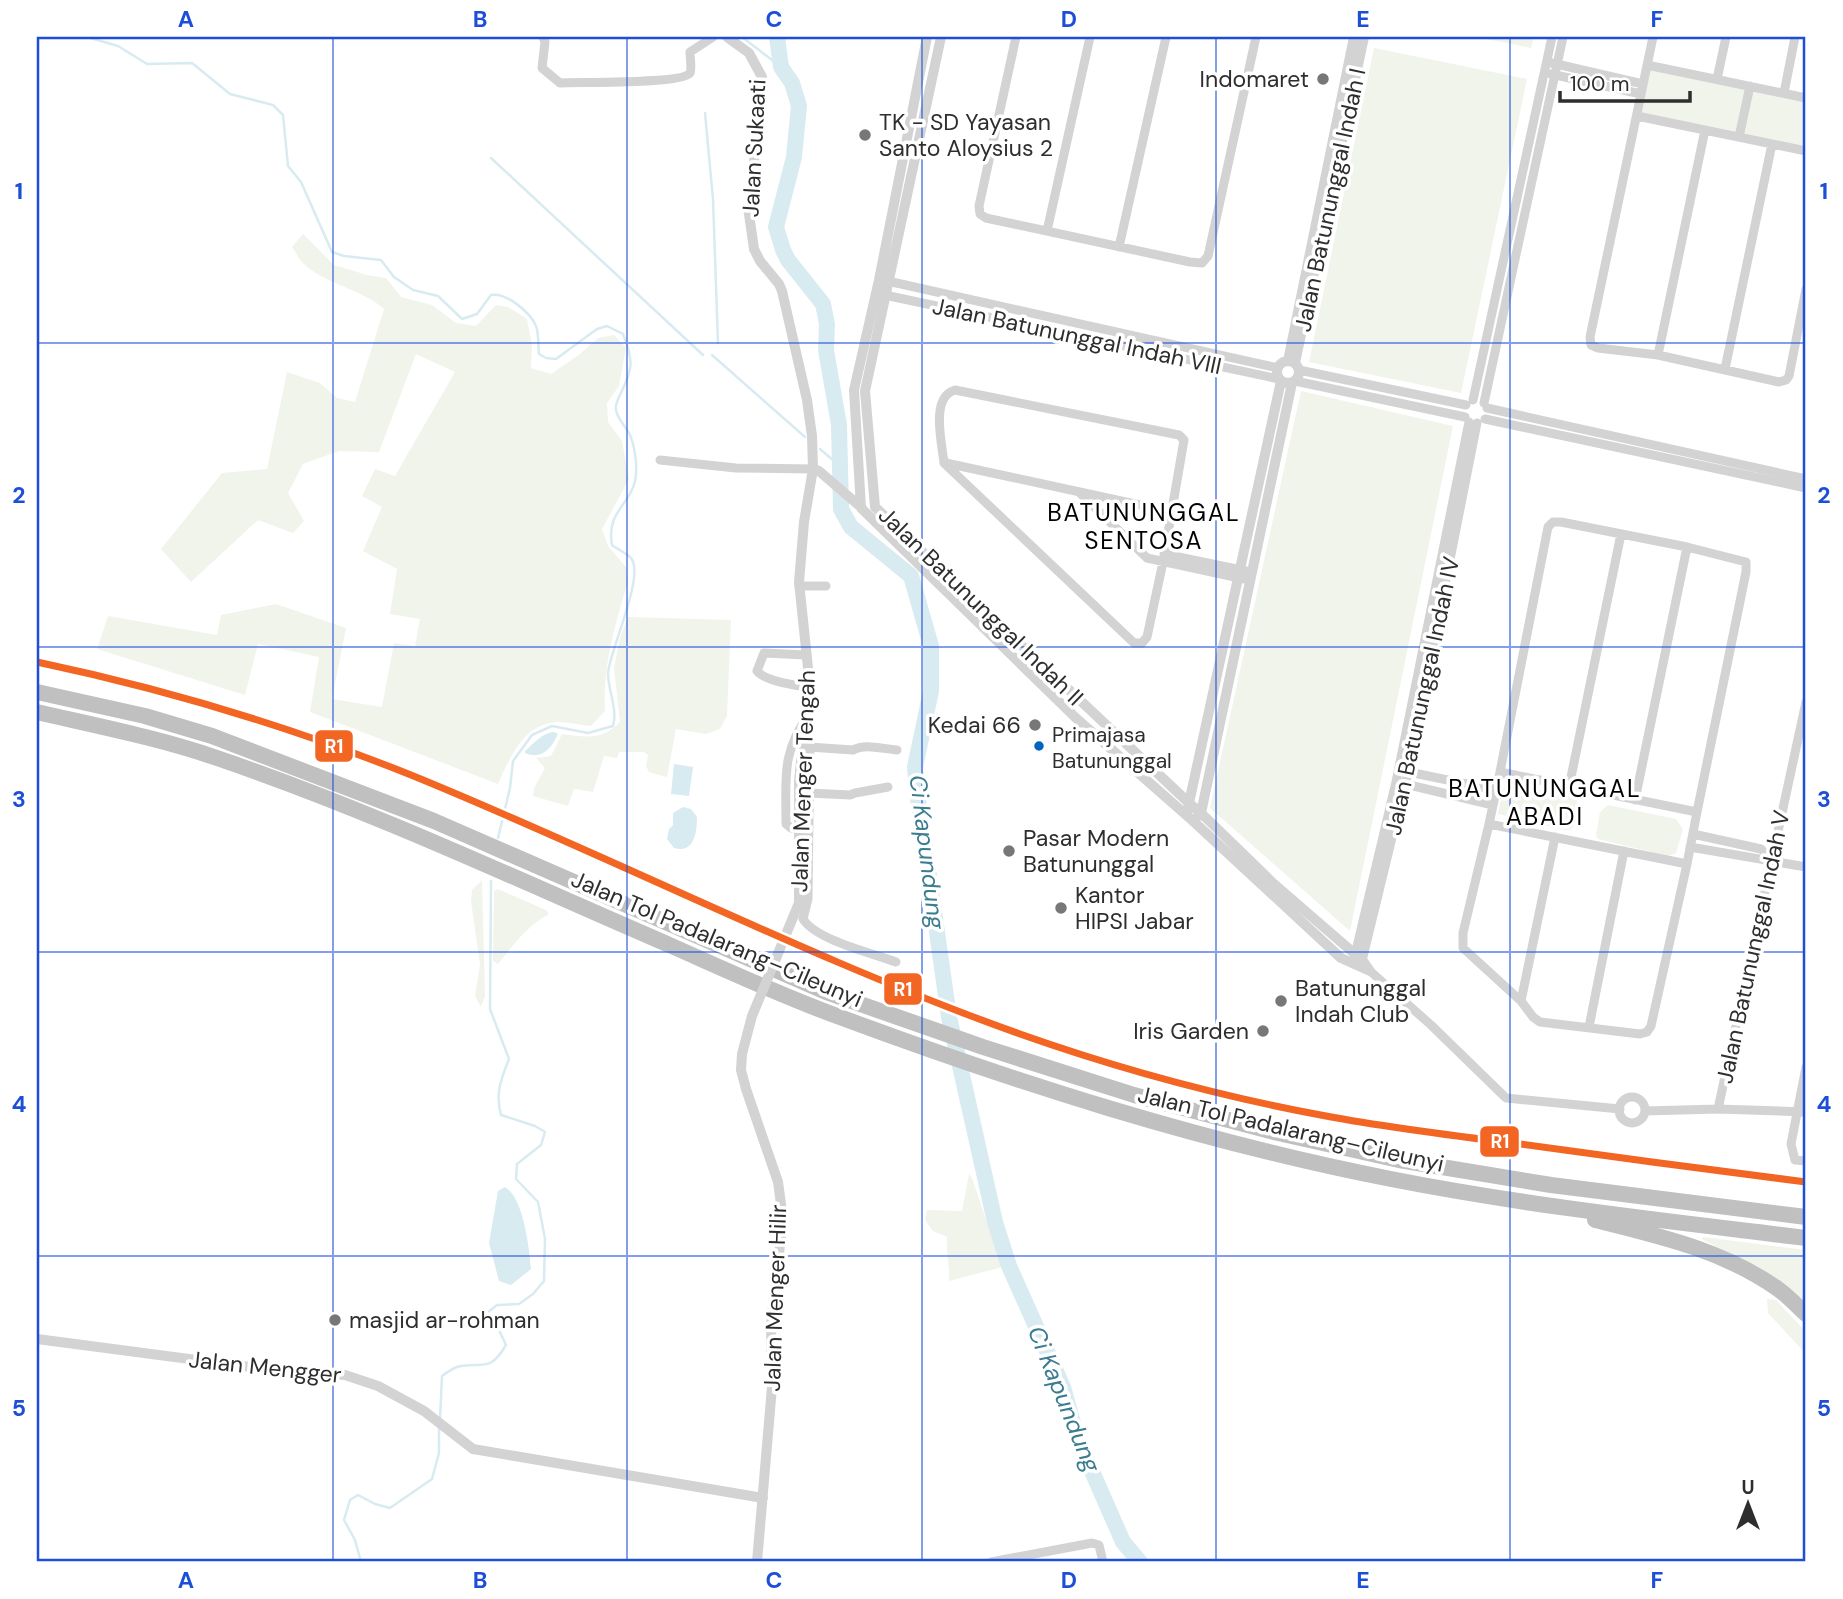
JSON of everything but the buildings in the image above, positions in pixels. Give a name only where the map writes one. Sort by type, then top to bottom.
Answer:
[{"type":"highway","name":"Jalan Tol Padalarang–Cileunyi","points":[[37,692],[145,716],[212,736],[434,821],[826,992],[983,1047],[1134,1095],[1206,1115],[1399,1160],[1551,1185],[1802,1215]]},
{"type":"highway","name":"Jalan Tol Padalarang–Cileunyi","points":[[37,712],[142,736],[213,756],[279,780],[831,1014],[945,1055],[1130,1114],[1384,1178],[1521,1202],[1806,1238]]},
{"type":"highway","points":[[1521,1202],[1651,1233],[1704,1250],[1746,1269],[1779,1290],[1806,1314]]},
{"type":"street","points":[[543,37],[545,42],[542,68],[560,83],[650,81],[688,76],[691,71],[690,52],[713,37]]},
{"type":"street","name":"Jalan Sukaati","points":[[727,37],[749,53],[762,77],[749,214],[750,234],[760,261],[779,284],[788,314],[807,400],[816,470]]},
{"type":"street","name":"Jalan Batununggal Indah II","points":[[884,281],[915,87],[927,37]]},
{"type":"street","name":"Jalan Batununggal Indah II","points":[[941,37],[884,281],[865,391],[875,507],[1189,803]]},
{"type":"street","points":[[1016,37],[979,206],[980,214],[986,218],[1202,263],[1208,256],[1256,37]]},
{"type":"street","points":[[1047,231],[1090,37]]},
{"type":"street","points":[[1119,247],[1166,37]]},
{"type":"street","name":"Jalan Batununggal Indah I","points":[[1289,373],[1354,37]]},
{"type":"street","name":"Jalan Batununggal Indah I","points":[[1289,373],[1364,37]]},
{"type":"street","points":[[1552,37],[1514,214],[1469,402],[1464,411],[1474,420],[1486,406],[1563,37]]},
{"type":"street","points":[[1653,37],[1590,337],[1591,345],[1658,355],[1779,382],[1789,376],[1806,289]]},
{"type":"street","points":[[1717,79],[1726,37]]},
{"type":"street","points":[[1784,93],[1795,37]]},
{"type":"street","points":[[1647,65],[1806,98]]},
{"type":"street","points":[[1545,67],[1642,89]]},
{"type":"street","points":[[1739,137],[1750,86]]},
{"type":"street","points":[[1637,116],[1806,151]]},
{"type":"street","points":[[1658,355],[1705,130]]},
{"type":"street","points":[[1725,369],[1772,144]]},
{"type":"street","points":[[1514,214],[1526,217]]},
{"type":"street","name":"Jalan Batununggal Indah VIII","points":[[884,281],[1289,373],[1474,420],[1674,453],[1806,479]]},
{"type":"street","name":"Jalan Batununggal Indah II","points":[[881,295],[854,390],[861,508],[1077,719],[1274,884],[1360,963]]},
{"type":"street","name":"Jalan Batununggal Indah VIII","points":[[881,295],[1289,373],[1469,402],[1806,488]]},
{"type":"street","points":[[1194,816],[1189,803],[1239,574],[1289,373]]},
{"type":"street","points":[[1194,816],[1251,577],[1289,373]]},
{"type":"street","points":[[955,390],[1179,435],[1184,440],[1184,447],[1164,558],[1147,637],[1142,643],[1134,643],[944,463],[939,423],[942,399],[948,392],[955,390]]},
{"type":"street","name":"Jalan Batununggal Indah IV","points":[[1360,963],[1401,783],[1474,420]]},
{"type":"street","points":[[660,460],[736,468],[816,470],[861,508],[875,507]]},
{"type":"street","points":[[944,463],[1172,512]]},
{"type":"street","name":"Jalan Menger Tengah","points":[[792,924],[799,903],[800,888],[799,782],[810,724],[810,687],[799,586],[804,522],[816,470]]},
{"type":"street","points":[[1078,492],[1147,558],[1164,558],[1251,577]]},
{"type":"street","points":[[1552,522],[1561,522],[1621,534],[1738,559],[1745,562],[1746,572],[1651,1026],[1647,1032],[1640,1034],[1540,1022],[1463,948],[1463,933],[1500,772],[1548,527],[1552,522]]},
{"type":"street","points":[[1569,786],[1621,534]]},
{"type":"street","points":[[1635,800],[1687,548]]},
{"type":"street","points":[[799,586],[826,586]]},
{"type":"street","points":[[806,655],[764,653],[757,671],[761,676],[810,687]]},
{"type":"street","name":"Jalan Batununggal Indah V","points":[[1718,1109],[1806,702]]},
{"type":"street","points":[[809,831],[791,828],[786,824],[786,766],[795,733],[810,712]]},
{"type":"street","points":[[810,724],[808,899],[803,919],[807,926],[824,935],[895,962]]},
{"type":"street","points":[[809,747],[897,750]]},
{"type":"street","points":[[1403,771],[1496,790]]},
{"type":"street","points":[[1500,772],[1697,813]]},
{"type":"street","points":[[1401,783],[1493,805]]},
{"type":"street","points":[[810,793],[850,795],[888,787]]},
{"type":"street","points":[[1489,824],[1686,864]]},
{"type":"street","points":[[1693,834],[1761,849],[1772,859]]},
{"type":"street","points":[[1521,1001],[1555,837]]},
{"type":"street","points":[[1690,847],[1757,860],[1772,859],[1806,867]]},
{"type":"street","points":[[1589,1027],[1624,851]]},
{"type":"street","name":"Jalan Menger Hilir","points":[[757,1562],[772,1387],[771,1324],[783,1219],[778,1182],[741,1070],[742,1054],[752,1016],[792,924]]},
{"type":"street","points":[[1360,963],[1431,1025],[1506,1098],[1620,1109]]},
{"type":"street","points":[[1806,1068],[1802,1112],[1791,1144],[1795,1160],[1806,1161]]},
{"type":"street","points":[[1633,1097],[1640,1100],[1645,1111],[1642,1118],[1632,1123],[1624,1120],[1620,1109],[1623,1102],[1633,1097]]},
{"type":"street","points":[[1645,1111],[1718,1109],[1802,1112]]},
{"type":"street","name":"Jalan Mengger","points":[[37,1339],[273,1370],[345,1375],[378,1386],[440,1422],[472,1449],[763,1498]]},
{"type":"street","points":[[991,1562],[1092,1543],[1099,1545],[1103,1562]]},
{"type":"shaded area","points":[[1477,37],[1534,37],[1531,48]]},
{"type":"shaded area","points":[[1374,48],[1527,79],[1461,393],[1309,362]]},
{"type":"shaded area","points":[[1648,66],[1806,100],[1806,149],[1638,115]]},
{"type":"shaded area","points":[[303,234],[334,265],[386,278],[401,297],[432,305],[456,323],[476,326],[496,305],[508,307],[527,319],[532,345],[531,368],[551,374],[598,338],[614,335],[626,348],[619,386],[607,403],[608,422],[622,441],[629,479],[602,529],[608,546],[626,567],[628,581],[608,661],[605,711],[591,726],[557,722],[545,724],[527,735],[513,753],[498,784],[310,712],[319,657],[258,644],[245,695],[97,649],[108,616],[217,635],[221,615],[276,604],[346,628],[332,699],[382,707],[394,643],[415,646],[420,619],[390,614],[397,569],[363,551],[382,507],[362,496],[375,469],[395,476],[455,372],[416,354],[379,452],[339,451],[303,464],[288,493],[304,521],[293,533],[258,520],[191,582],[161,549],[222,473],[267,469],[287,372],[320,383],[337,398],[355,402],[384,309],[320,275],[301,261],[292,247]]},
{"type":"shaded area","points":[[1301,391],[1453,426],[1350,931],[1210,808]]},
{"type":"shaded area","points":[[628,617],[731,620],[727,716],[720,729],[706,734],[676,729],[667,777],[649,772],[646,766],[648,755],[644,752],[619,752],[617,758],[604,756],[593,792],[574,789],[568,806],[533,796],[534,788],[545,768],[536,758],[551,756],[562,734],[586,737],[600,735],[620,722],[614,668],[620,637]]},
{"type":"shaded area","points":[[554,732],[558,734],[545,752],[536,755],[525,753],[538,739]]},
{"type":"shaded area","points":[[674,764],[693,767],[689,796],[671,794]]},
{"type":"shaded area","points":[[1508,784],[1577,799],[1574,826],[1570,830],[1564,830],[1498,814],[1504,787]]},
{"type":"shaded area","points":[[1608,805],[1676,819],[1683,829],[1676,853],[1668,856],[1598,839],[1596,836],[1600,812]]},
{"type":"shaded area","points":[[683,807],[691,809],[697,817],[697,823],[693,841],[681,849],[674,848],[667,839],[669,829],[673,825],[673,813]]},
{"type":"shaded area","points":[[482,880],[485,996],[481,1007],[475,996],[480,965],[471,901],[472,890]]},
{"type":"shaded area","points":[[498,889],[546,910],[549,914],[527,930],[498,964],[493,961],[494,891]]},
{"type":"shaded area","points":[[969,1174],[1002,1267],[949,1281],[947,1237],[933,1231],[925,1220],[927,1210],[962,1211]]},
{"type":"shaded area","points":[[505,1187],[521,1212],[531,1269],[511,1285],[499,1281],[489,1243],[498,1191]]},
{"type":"shaded area","points":[[1702,1239],[1806,1250],[1806,1308],[1753,1265]]},
{"type":"shaded area","points":[[1767,1299],[1776,1300],[1806,1332],[1806,1354],[1768,1313]]},
{"type":"waterway","points":[[87,37],[118,46],[147,64],[192,63],[230,94],[273,105],[283,115],[288,166],[301,182],[332,252],[381,260],[394,277],[413,290],[438,296],[462,319],[477,314],[491,295],[504,297],[523,309],[533,321],[538,333],[539,354],[546,358],[556,359],[597,329],[607,326],[623,334],[629,351],[630,365],[616,410],[633,444],[636,476],[632,490],[615,516],[611,534],[612,545],[630,557],[634,565],[634,578],[608,673],[614,713],[613,726],[588,733],[552,726],[532,735],[513,761],[510,788],[498,838]]},
{"type":"waterway","points":[[742,37],[781,67]]},
{"type":"waterway","name":"Ci Kapundung","points":[[777,37],[781,67],[792,83],[799,106],[794,157],[776,227],[788,260],[823,304],[827,324],[826,350],[839,425],[841,509],[851,527],[911,576],[931,646],[931,691],[915,767],[917,791],[949,1017],[995,1222],[1009,1266],[1063,1387],[1077,1437],[1123,1542],[1140,1562]]},
{"type":"waterway","points":[[705,113],[713,199],[718,343]]},
{"type":"waterway","points":[[491,158],[703,355]]},
{"type":"waterway","points":[[712,355],[805,437]]},
{"type":"waterway","points":[[820,449],[841,467]]},
{"type":"waterway","points":[[440,1420],[442,1376],[457,1367],[490,1363],[506,1345],[487,1313],[497,1305],[519,1304],[533,1294],[544,1281],[545,1239],[538,1202],[516,1179],[517,1164],[541,1145],[545,1132],[501,1115],[499,1107],[500,1087],[509,1059],[490,1009],[491,881]]},
{"type":"waterway","points":[[361,1562],[355,1540],[344,1520],[350,1500],[358,1495],[390,1508],[432,1479],[439,1453],[439,1426]]},
{"type":"transit line","name":"R1","points":[[37,662],[226,710],[365,757],[487,807],[866,974],[1020,1034],[1095,1059],[1210,1091],[1350,1120],[1806,1182]]},
{"type":"place","name":"Indomaret","points":[[1323,79]]},
{"type":"place","name":"TK - SD Yayasan Santo Aloysius 2","points":[[865,135]]},
{"type":"place","name":"Kedai 66","points":[[1035,725]]},
{"type":"place","name":"Primajasa Batununggal","points":[[1039,746]]},
{"type":"place","name":"Pasar Modern Batununggal","points":[[1009,851]]},
{"type":"place","name":"Kantor HIPSI Jabar","points":[[1061,908]]},
{"type":"place","name":"Batununggal Indah Club","points":[[1281,1001]]},
{"type":"place","name":"Iris Garden","points":[[1263,1031]]},
{"type":"place","name":"masjid ar-rohman","points":[[335,1320]]},
{"type":"district","name":"BATUNUNGGAL SENTOSA","points":[[1144,527]]},
{"type":"district","name":"BATUNUNGGAL ABADI","points":[[1545,803]]}]
